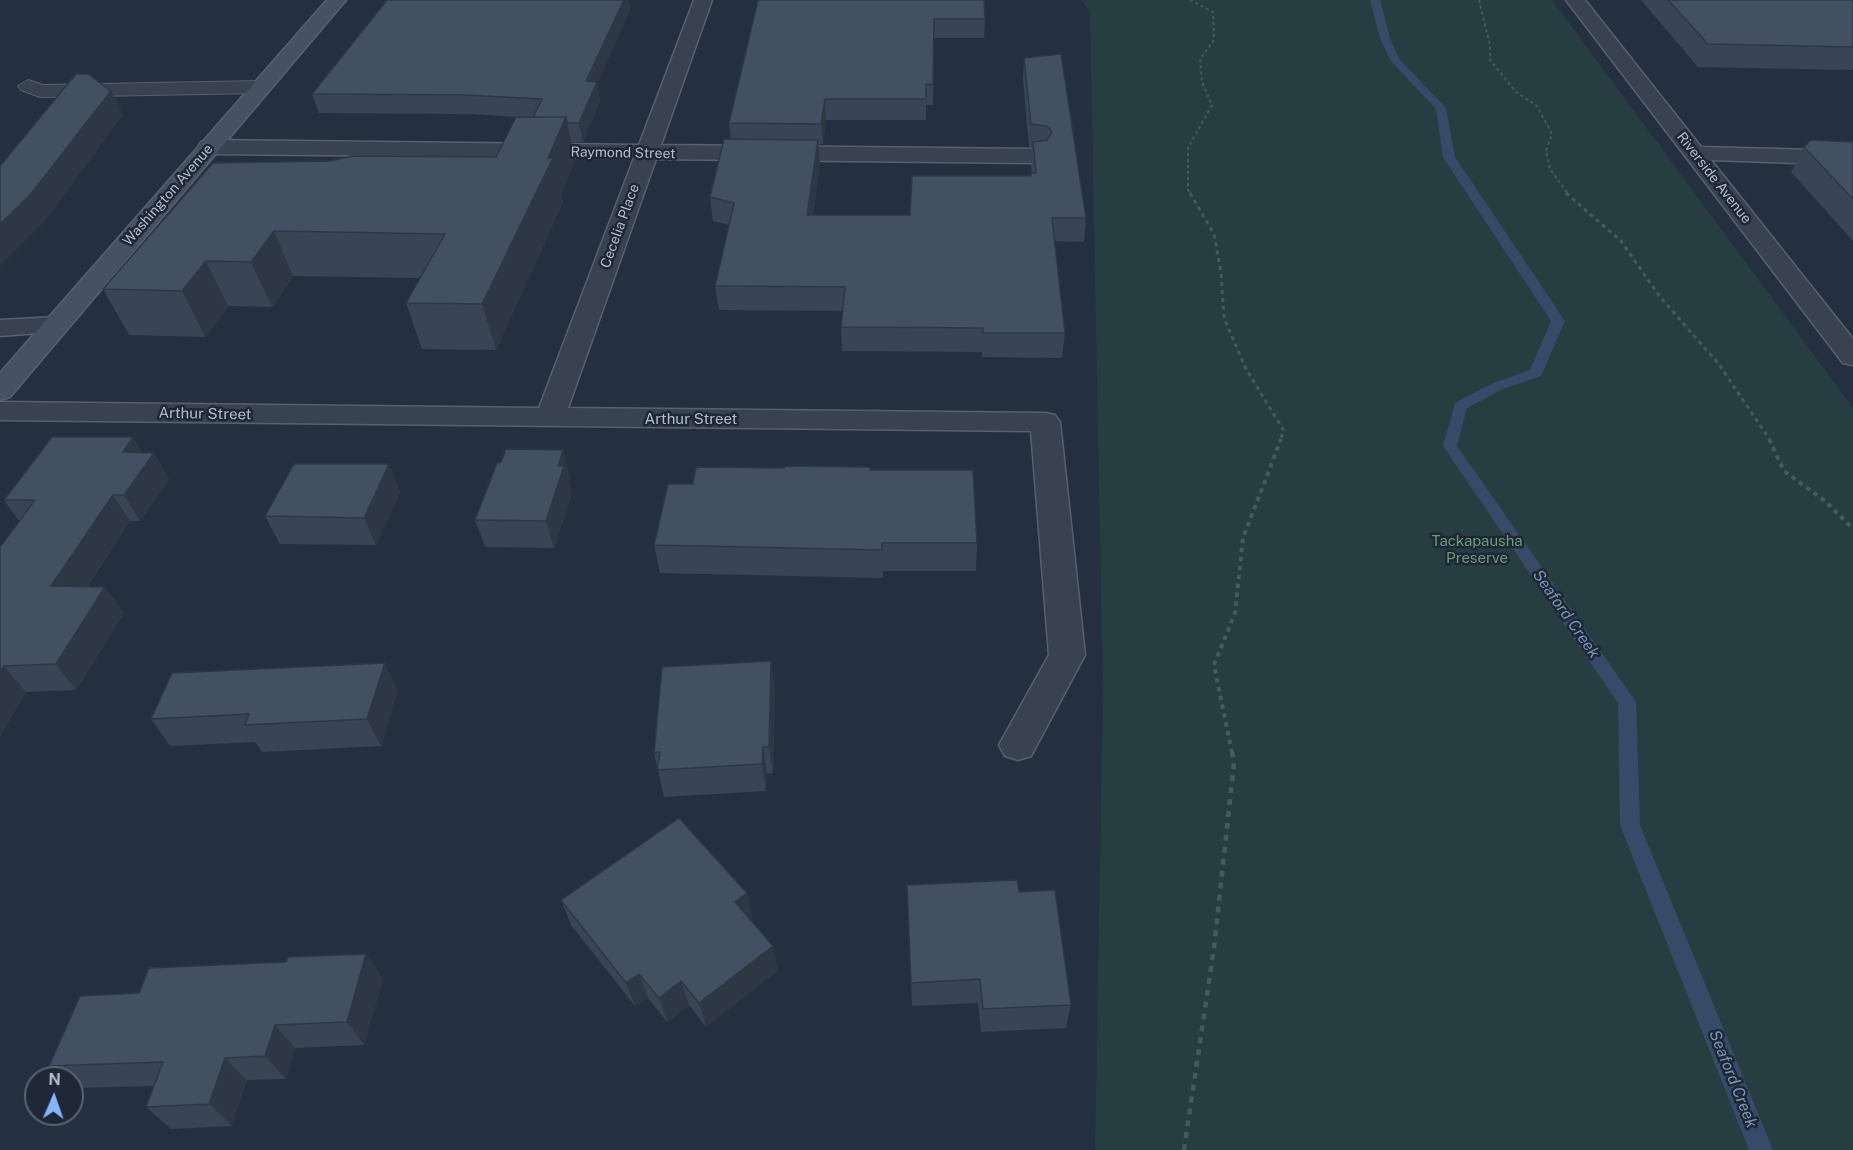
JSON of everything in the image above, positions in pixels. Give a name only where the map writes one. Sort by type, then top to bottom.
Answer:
[{"type":"street","name":"Washington Avenue","points":[[0,391],[337,0]]},
{"type":"street","name":"Cecelia Place","points":[[550,418],[702,0]]},
{"type":"street","name":"Riverside Avenue","points":[[1575,0],[1853,357]]},
{"type":"street","name":"Raymond Street","points":[[210,147],[646,154],[1037,156]]},
{"type":"street","points":[[1694,153],[1853,158]]},
{"type":"street","points":[[0,328],[56,325]]},
{"type":"street","name":"Arthur Street","points":[[0,411],[1046,422],[1067,655],[1018,745]]},
{"type":"lane","points":[[28,86],[40,91],[261,87]]},
{"type":"path","points":[[1184,1150],[1214,948],[1234,763],[1214,665],[1235,613],[1243,538],[1284,431],[1246,369],[1224,318],[1221,272],[1214,234],[1188,190],[1188,148],[1212,105],[1202,82],[1200,59],[1214,40],[1213,12],[1190,0]]},
{"type":"path","points":[[1479,0],[1490,45],[1490,60],[1503,79],[1516,92],[1537,106],[1552,134],[1546,152],[1550,169],[1564,191],[1621,242],[1660,297],[1718,363],[1769,438],[1784,471],[1825,501],[1853,529]]},
{"type":"green space","name":"Tackapausha Preserve","points":[[1082,0],[1552,0],[1853,408],[1853,1150],[1095,1150],[1103,692],[1090,13]]},
{"type":"building","points":[[387,0],[624,0],[586,81],[597,82],[579,123],[567,123],[566,117],[533,117],[542,99],[465,95],[312,94]]},
{"type":"building","points":[[758,0],[984,0],[985,19],[934,19],[933,85],[926,84],[926,99],[825,99],[821,124],[729,123]]},
{"type":"building","points":[[1668,0],[1853,0],[1853,47],[1708,44]]},
{"type":"building","points":[[1061,54],[1086,218],[1052,218],[1065,333],[983,333],[983,328],[841,327],[845,287],[715,286],[734,203],[710,197],[724,139],[818,140],[807,215],[910,215],[912,176],[1031,176],[1031,173],[1036,173],[1033,142],[1047,140],[1052,132],[1047,126],[1031,124],[1024,58]]},
{"type":"building","points":[[76,74],[88,74],[111,91],[30,195],[0,224],[0,166]]},
{"type":"building","points":[[516,117],[566,117],[548,158],[553,158],[482,304],[406,303],[445,234],[274,231],[251,262],[206,261],[182,291],[103,289],[213,163],[330,161],[353,156],[496,157]]},
{"type":"building","points":[[1811,140],[1853,142],[1853,199],[1804,147]]},
{"type":"building","points":[[52,437],[133,437],[123,452],[154,453],[124,495],[113,495],[51,586],[105,587],[56,664],[4,666],[0,671],[0,547],[35,500],[4,500]]},
{"type":"building","points":[[506,449],[563,450],[558,466],[564,466],[546,521],[475,520],[497,463],[501,462]]},
{"type":"building","points":[[294,464],[389,464],[364,518],[265,516]]},
{"type":"building","points":[[785,466],[870,467],[870,470],[973,470],[977,543],[882,543],[882,550],[654,545],[668,484],[693,484],[696,467],[784,468]]},
{"type":"building","points":[[771,661],[769,747],[763,747],[762,764],[657,770],[660,752],[654,753],[662,667]]},
{"type":"building","points":[[385,663],[367,719],[245,725],[249,714],[151,719],[172,673]]},
{"type":"building","points":[[679,818],[747,893],[735,902],[773,946],[699,1003],[681,981],[659,998],[639,974],[626,983],[561,900]]},
{"type":"building","points":[[1017,880],[1019,892],[1055,890],[1071,1005],[983,1009],[980,979],[911,983],[907,885]]},
{"type":"building","points":[[366,954],[347,1022],[275,1025],[265,1056],[225,1058],[209,1104],[146,1107],[163,1062],[49,1066],[80,996],[139,993],[149,968],[286,962],[288,957]]},
{"type":"waterway","name":"Seaford Creek","points":[[1375,0],[1385,38],[1395,60],[1441,108],[1449,157],[1558,321],[1536,373],[1498,386],[1460,406],[1450,446],[1627,702],[1630,825],[1761,1150]]}]
